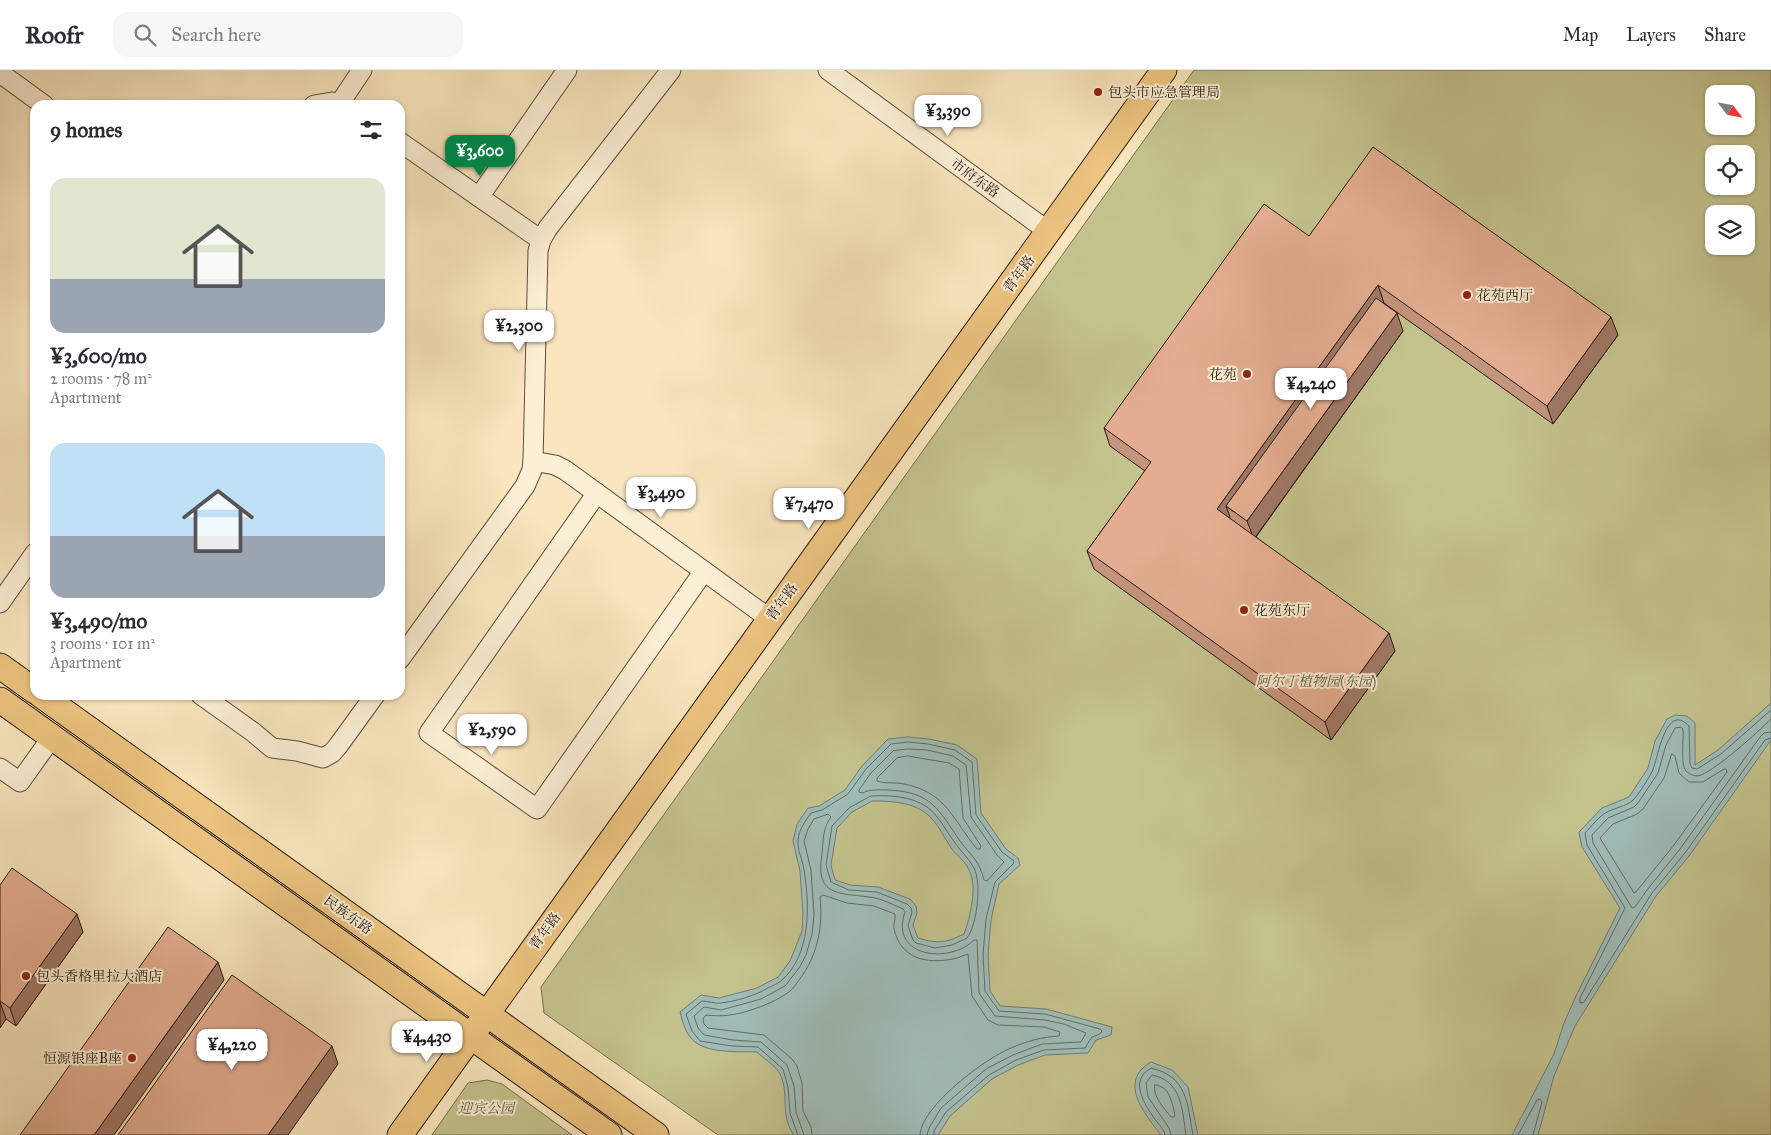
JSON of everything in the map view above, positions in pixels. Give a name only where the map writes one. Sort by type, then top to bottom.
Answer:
[{"type":"main road","name":"青年路","points":[[400,1135],[1164,70]]},
{"type":"main road","points":[[0,666],[30,687]]},
{"type":"main road","name":"民族东路","points":[[0,700],[609,1135]]},
{"type":"main road","name":"民族东路","points":[[48,700],[656,1135]]},
{"type":"street","points":[[345,100],[362,70]]},
{"type":"street","points":[[479,197],[567,70]]},
{"type":"street","points":[[405,646],[525,486],[532,470],[538,251],[541,240],[548,228],[672,70]]},
{"type":"street","name":"市府东路","points":[[828,70],[1049,232]]},
{"type":"street","points":[[0,73],[37,100]]},
{"type":"street","points":[[405,145],[541,240]]},
{"type":"street","points":[[533,461],[555,465],[597,493],[770,619]]},
{"type":"street","points":[[597,493],[429,733],[537,808],[704,570]]},
{"type":"street","points":[[0,603],[30,560]]},
{"type":"street","points":[[208,700],[272,748],[297,751],[323,758],[332,753],[338,746],[370,700]]},
{"type":"street","points":[[0,768],[20,782],[52,736]]},
{"type":"green space","name":"阿尔丁植物园(东园)","points":[[1194,70],[1771,70],[1771,1135],[718,1135],[544,1013],[541,987]]},
{"type":"green space","name":"迎宾公园","points":[[487,1080],[502,1084],[572,1135],[432,1135],[468,1083]]},
{"type":"water","points":[[1771,703],[1771,740],[1689,856],[1656,896],[1575,1026],[1554,1076],[1538,1135],[1512,1135],[1554,1054],[1564,1023],[1576,996],[1620,908],[1582,847],[1579,832],[1602,808],[1629,797],[1648,768],[1655,741],[1667,719],[1675,715],[1687,716],[1695,723],[1695,765],[1718,750]]},
{"type":"water","points":[[908,737],[957,745],[977,759],[981,813],[1006,849],[1018,858],[1020,865],[999,884],[991,920],[988,955],[990,991],[1000,1006],[1046,1009],[1112,1027],[1111,1035],[1096,1040],[1088,1053],[1045,1055],[1018,1065],[992,1079],[950,1116],[938,1135],[794,1135],[787,1120],[783,1082],[776,1068],[757,1052],[719,1050],[701,1046],[688,1034],[680,1012],[701,995],[719,998],[757,988],[778,977],[790,961],[802,931],[803,914],[800,871],[793,841],[797,824],[808,808],[819,806],[845,790],[862,766],[888,739]],"holes":[[[872,801],[897,802],[920,809],[936,823],[952,849],[968,867],[972,877],[973,893],[971,911],[964,934],[941,942],[918,938],[913,925],[917,913],[916,906],[910,899],[878,887],[850,885],[835,880],[831,865],[837,828],[852,812]]]},
{"type":"water","points":[[1151,1062],[1172,1070],[1188,1087],[1198,1135],[1161,1135],[1148,1118],[1137,1098],[1135,1088],[1136,1079],[1141,1070]]},
{"type":"building","points":[[1373,147],[1611,317],[1547,406],[1378,285],[1217,509],[1389,633],[1325,722],[1087,551],[1151,462],[1104,428],[1264,204],[1309,236]]},
{"type":"building","points":[[1376,298],[1397,313],[1247,521],[1226,506]]},
{"type":"building","name":"包头香格里拉大酒店","points":[[12,868],[77,914],[10,1008],[0,1001],[0,885]]},
{"type":"building","name":"恒源银座B座","points":[[168,927],[218,962],[94,1135],[20,1135]]},
{"type":"building","points":[[232,975],[332,1046],[268,1135],[118,1135]]},
{"type":"place","name":"包头市应急管理局","points":[[1098,92]]},
{"type":"place","name":"花苑西厅","points":[[1467,295]]},
{"type":"place","name":"花苑","points":[[1247,374]]},
{"type":"place","name":"花苑东厅","points":[[1244,610]]},
{"type":"place","name":"包头香格里拉大酒店","points":[[26,976]]},
{"type":"place","name":"恒源银座B座","points":[[132,1058]]}]
